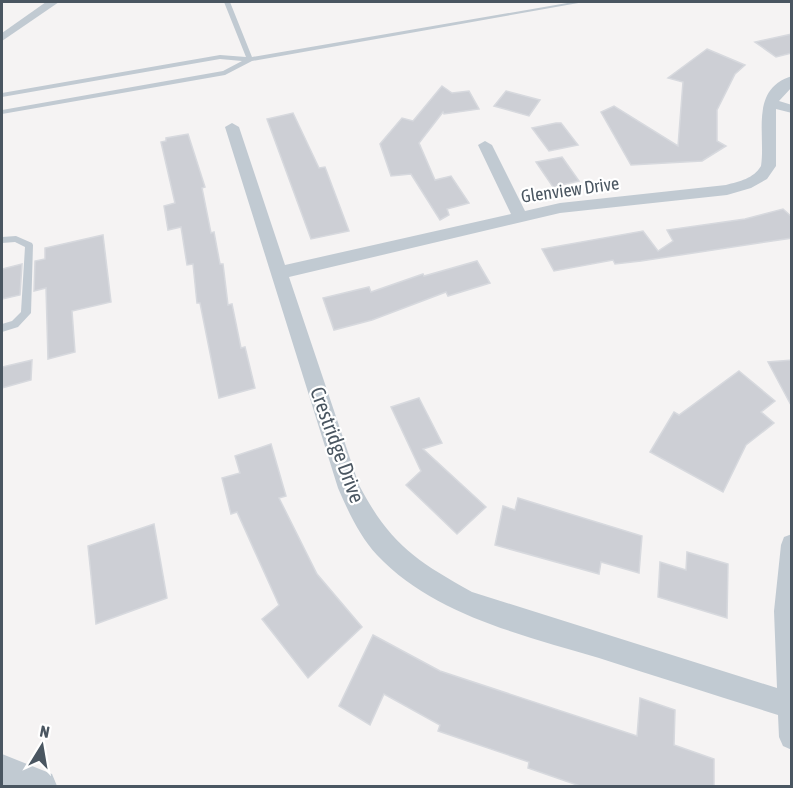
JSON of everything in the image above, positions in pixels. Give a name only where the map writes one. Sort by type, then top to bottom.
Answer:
[{"type":"street","points":[[2,38],[53,2]]},
{"type":"street","points":[[792,80],[776,93],[771,103],[792,109]]},
{"type":"street","name":"Glenview Drive","points":[[278,273],[560,208],[727,190],[748,183],[761,177],[769,166],[770,155],[765,125],[771,103]]},
{"type":"street","name":"Crestridge Drive","points":[[232,127],[349,488],[364,517],[385,547],[422,576],[466,602],[515,620],[789,705]]},
{"type":"street","points":[[485,145],[520,216]]},
{"type":"street","points":[[792,544],[786,611],[792,737]]},
{"type":"street","points":[[2,771],[40,786]]},
{"type":"lane","points":[[227,2],[250,59]]},
{"type":"lane","points":[[2,94],[220,57],[250,59],[581,2]]},
{"type":"lane","points":[[2,112],[225,73],[250,59]]},
{"type":"lane","points":[[2,240],[16,239],[29,245],[26,313],[15,324],[2,328]]},
{"type":"building","points":[[792,34],[792,53],[776,57],[755,42]]},
{"type":"building","points":[[707,49],[745,65],[735,74],[717,110],[717,141],[726,146],[702,161],[631,165],[601,112],[614,106],[678,146],[683,82],[668,78]]},
{"type":"building","points":[[442,86],[452,93],[469,91],[479,109],[444,114],[443,112],[419,143],[435,180],[451,176],[469,203],[447,209],[449,215],[440,220],[411,174],[391,176],[380,144],[402,118],[413,121]]},
{"type":"building","points":[[506,91],[540,100],[529,116],[494,106]]},
{"type":"building","points":[[293,113],[319,168],[325,167],[349,231],[311,239],[267,119]]},
{"type":"building","points":[[561,123],[578,145],[549,151],[532,128]]},
{"type":"building","points":[[188,134],[205,187],[202,188],[211,233],[214,232],[220,264],[223,264],[228,305],[232,304],[241,348],[245,347],[255,388],[219,398],[200,303],[197,303],[193,264],[187,265],[181,227],[168,230],[164,206],[175,203],[161,142],[166,141],[166,138]]},
{"type":"building","points":[[562,157],[579,181],[553,187],[536,162]]},
{"type":"building","points":[[783,209],[792,217],[792,238],[641,261],[615,264],[613,260],[554,271],[542,249],[643,231],[658,251],[673,241],[667,230],[745,219]]},
{"type":"building","points":[[103,235],[111,302],[72,311],[75,352],[48,359],[46,288],[34,291],[35,261],[45,259],[45,248]]},
{"type":"building","points":[[477,261],[490,283],[448,296],[446,292],[372,320],[334,330],[323,298],[369,287],[371,292],[423,274],[424,276]]},
{"type":"building","points":[[22,264],[20,295],[2,299],[2,269]]},
{"type":"building","points":[[32,360],[31,380],[2,388],[2,367]]},
{"type":"building","points":[[792,360],[792,407],[768,362]]},
{"type":"building","points":[[739,371],[775,401],[761,412],[774,423],[746,445],[723,492],[650,452],[674,412],[679,415]]},
{"type":"building","points":[[419,398],[442,443],[423,449],[486,507],[457,534],[406,485],[421,471],[391,407]]},
{"type":"building","points":[[271,444],[286,496],[279,498],[317,574],[362,627],[308,678],[262,619],[279,605],[237,512],[231,514],[222,478],[240,473],[235,456]]},
{"type":"building","points":[[518,498],[642,536],[639,573],[601,562],[599,574],[495,545],[503,506],[515,510]]},
{"type":"building","points":[[154,524],[167,598],[96,624],[88,546]]},
{"type":"building","points":[[687,552],[728,564],[727,618],[658,597],[660,562],[686,570]]},
{"type":"building","points":[[373,635],[440,671],[637,736],[640,698],[675,710],[674,745],[714,759],[714,786],[580,786],[528,768],[529,762],[438,731],[440,725],[384,694],[370,725],[339,706]]}]
